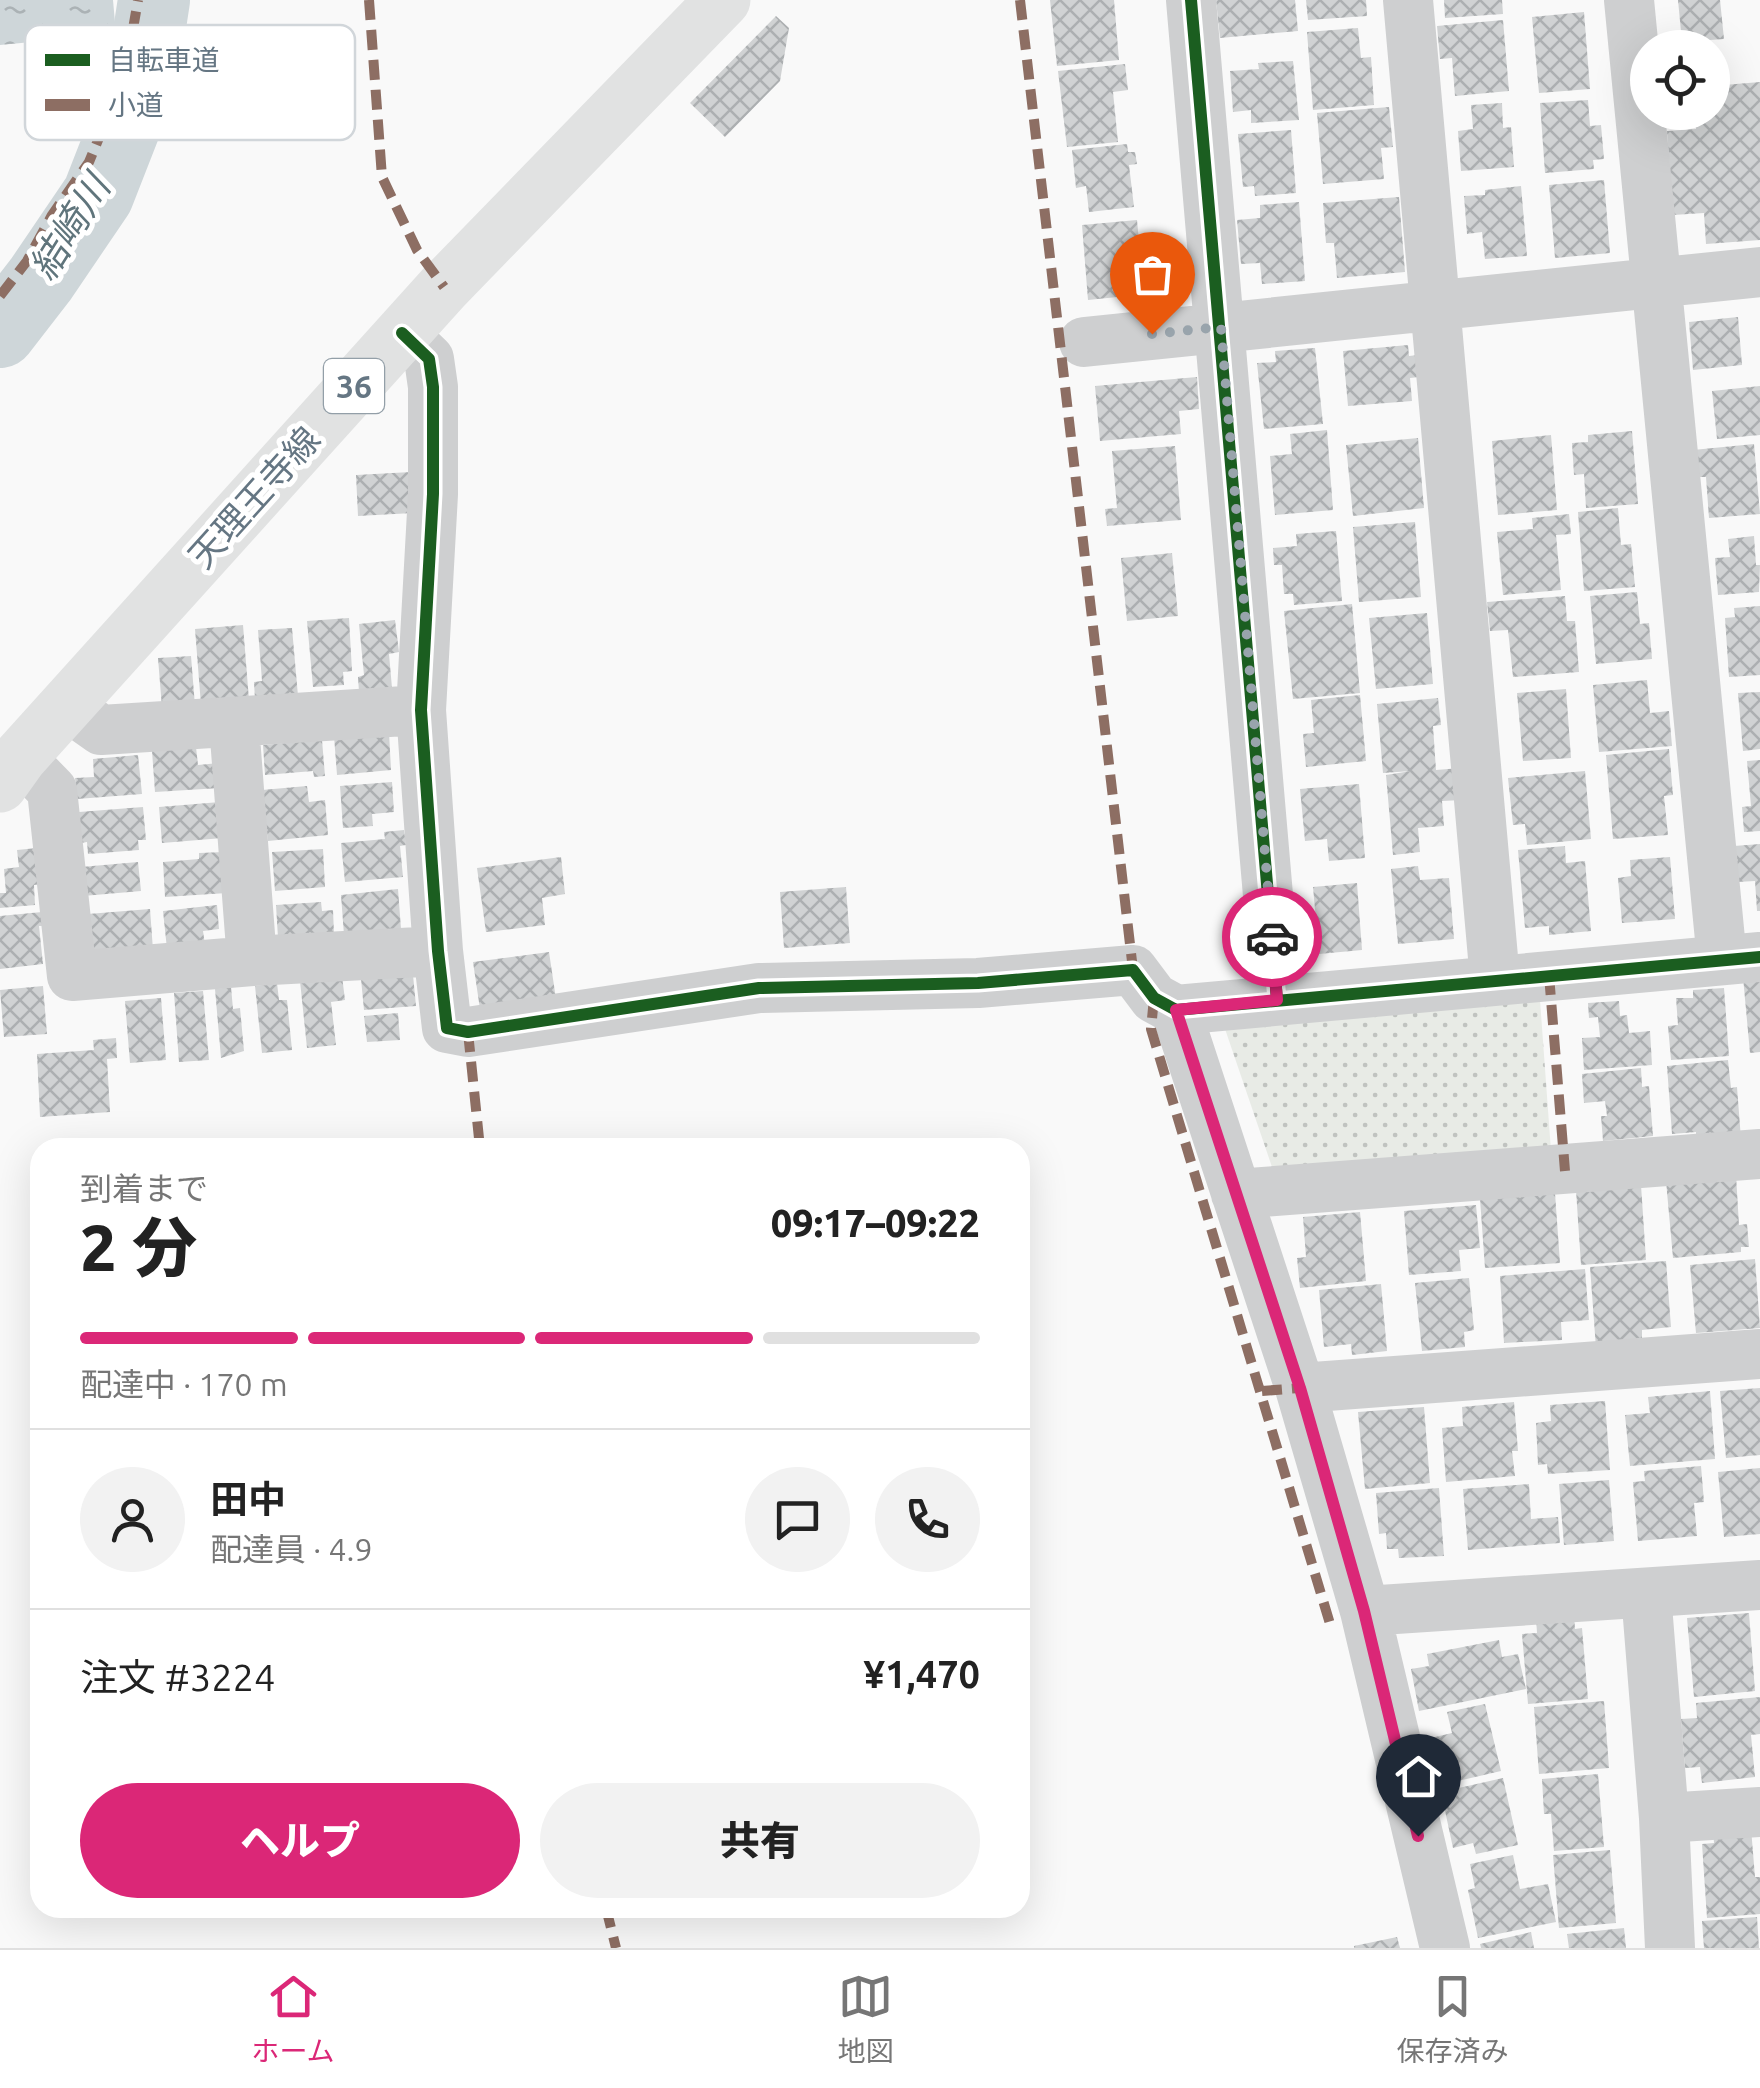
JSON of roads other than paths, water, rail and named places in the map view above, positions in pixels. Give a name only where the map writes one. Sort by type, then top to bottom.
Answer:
[{"type":"main road","name":"天理王寺線","points":[[10,771],[402,333],[724,0]]},
{"type":"street","points":[[1191,0],[1277,1000]]},
{"type":"street","points":[[1408,0],[1495,980]]},
{"type":"street","points":[[402,333],[429,359],[433,387],[433,494],[421,710],[447,1028],[468,1032],[759,988],[978,983],[1133,970],[1154,998],[1176,1010],[1741,958],[1658,281],[1629,0]]},
{"type":"street","points":[[1084,342],[1760,272]]},
{"type":"street","points":[[67,706],[101,730],[421,710]]},
{"type":"street","points":[[234,724],[252,960]]},
{"type":"street","points":[[10,771],[52,790],[72,976],[252,960],[438,950]]},
{"type":"street","points":[[1176,1010],[1300,1388],[1364,1611],[1445,1948]]},
{"type":"street","points":[[1236,1194],[1760,1154]]},
{"type":"street","points":[[1300,1388],[1760,1354]]},
{"type":"street","points":[[1364,1611],[1760,1585]]},
{"type":"street","points":[[1646,1593],[1670,1948]]},
{"type":"street","points":[[1664,1818],[1760,1812]]},
{"type":"water","points":[[0,0],[113,0],[115,25],[25,25],[25,43],[0,45]]},
{"type":"waterway","name":"結崎川","points":[[150,25],[154,0]]},
{"type":"waterway","name":"結崎川","points":[[0,332],[98,195],[120,140]]}]
